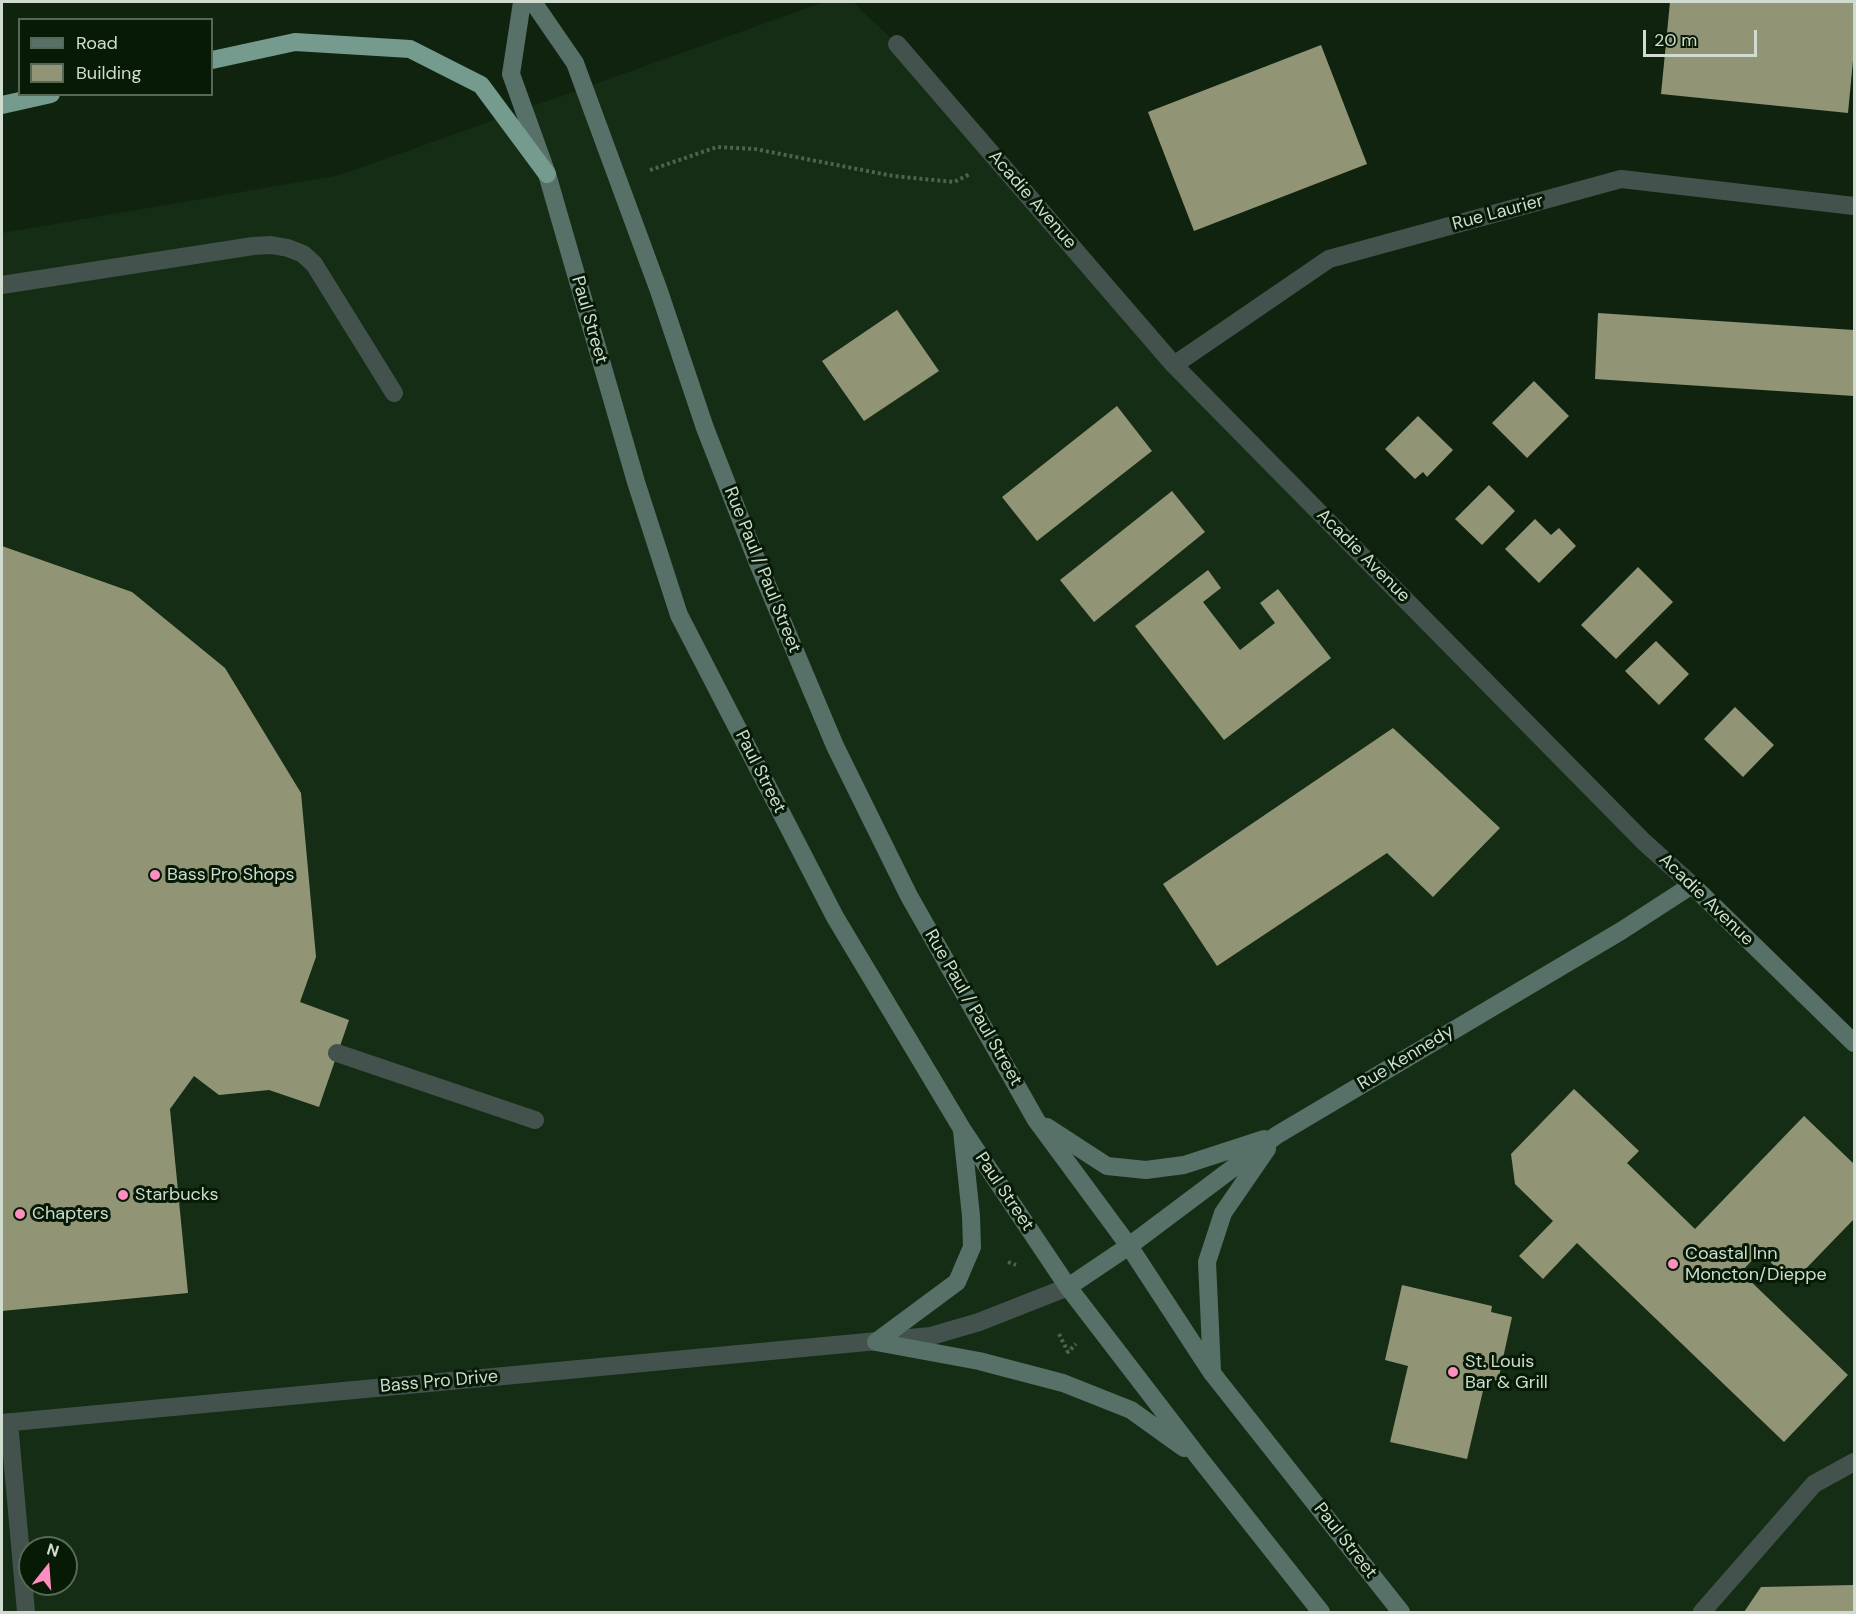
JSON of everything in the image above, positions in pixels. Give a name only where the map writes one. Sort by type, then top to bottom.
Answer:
[{"type":"highway","points":[[213,60],[295,42],[410,49],[481,85],[547,174]]},
{"type":"highway","points":[[2,105],[42,96]]},
{"type":"main road","name":"Paul Street","points":[[522,2],[511,74],[547,174],[636,482],[679,615],[835,917],[962,1130],[1068,1287],[1200,1460]]},
{"type":"main road","name":"Rue Paul / Paul Street","points":[[533,2],[575,63],[659,291],[705,428],[757,561],[835,746],[909,896],[1036,1120]]},
{"type":"main road","name":"Acadie Avenue","points":[[1692,885],[1854,1043]]},
{"type":"main road","name":"Rue Kennedy","points":[[1068,1287],[1129,1246],[1277,1135],[1621,931],[1692,885]]},
{"type":"main road","name":"Paul Street","points":[[1036,1120],[1129,1246],[1212,1373],[1401,1612]]},
{"type":"main road","points":[[1036,1120],[1107,1166],[1146,1170],[1184,1165],[1277,1135]]},
{"type":"main road","points":[[876,1342],[957,1282],[972,1247],[962,1130]]},
{"type":"main road","points":[[1212,1373],[1207,1262],[1222,1213],[1277,1135]]},
{"type":"main road","points":[[876,1342],[979,1361],[1063,1383],[1131,1410],[1200,1460],[1322,1612]]},
{"type":"street","name":"Acadie Avenue","points":[[897,45],[1174,365],[1636,833],[1692,885]]},
{"type":"street","name":"Rue Laurier","points":[[1174,365],[1329,259],[1621,179],[1854,206]]},
{"type":"street","points":[[2,285],[253,246],[271,245],[288,248],[303,255],[314,264],[394,393]]},
{"type":"street","points":[[337,1053],[535,1120]]},
{"type":"street","name":"Bass Pro Drive","points":[[5,1423],[931,1335],[979,1322],[1068,1287]]},
{"type":"street","points":[[5,1423],[26,1612]]},
{"type":"street","points":[[1702,1612],[1814,1484],[1854,1462]]},
{"type":"path","points":[[650,171],[717,147],[755,149],[893,176],[954,182],[997,160]]},
{"type":"path","points":[[1008,1262],[1016,1265]]},
{"type":"path","points":[[1059,1334],[1068,1352],[1081,1339]]},
{"type":"shaded area","points":[[824,2],[853,2],[897,44],[1174,365],[1854,1043],[1854,1612],[2,1612],[2,233],[340,175]]},
{"type":"building","points":[[1670,2],[1854,2],[1854,50],[1848,113],[1661,94]]},
{"type":"building","points":[[1321,45],[1367,164],[1194,231],[1148,112]]},
{"type":"building","points":[[897,310],[939,371],[864,421],[822,361]]},
{"type":"building","points":[[1598,313],[1854,330],[1854,396],[1595,379]]},
{"type":"building","points":[[1534,381],[1569,416],[1527,458],[1492,423]]},
{"type":"building","points":[[1117,406],[1152,451],[1037,541],[1002,497]]},
{"type":"building","points":[[1418,416],[1453,450],[1427,477],[1423,472],[1415,479],[1385,449]]},
{"type":"building","points":[[1489,485],[1515,511],[1482,545],[1455,519]]},
{"type":"building","points":[[1172,491],[1205,532],[1094,622],[1060,580]]},
{"type":"building","points":[[1535,519],[1551,535],[1559,528],[1576,546],[1539,583],[1505,549]]},
{"type":"building","name":"Bass Pro Shops","points":[[2,546],[132,592],[225,668],[301,793],[316,957],[300,1002],[349,1020],[319,1107],[269,1090],[219,1095],[194,1076],[170,1109],[188,1293],[2,1311]]},
{"type":"building","points":[[1638,567],[1673,602],[1616,659],[1581,625]]},
{"type":"building","points":[[1208,570],[1221,588],[1203,602],[1240,650],[1275,623],[1260,603],[1278,589],[1331,658],[1224,740],[1135,626]]},
{"type":"building","points":[[1656,641],[1689,674],[1659,705],[1625,671]]},
{"type":"building","points":[[1735,707],[1774,745],[1743,777],[1704,739]]},
{"type":"building","points":[[1393,728],[1500,828],[1433,897],[1387,853],[1217,966],[1163,884]]},
{"type":"building","name":"Coastal Inn Moncton/Dieppe","points":[[1574,1089],[1639,1151],[1627,1163],[1695,1229],[1804,1116],[1854,1164],[1854,1219],[1792,1283],[1760,1252],[1741,1272],[1848,1375],[1784,1442],[1577,1243],[1543,1279],[1519,1256],[1553,1221],[1515,1184],[1511,1154]]},
{"type":"building","name":"St. Louis Bar & Grill","points":[[1402,1285],[1492,1306],[1491,1312],[1512,1317],[1498,1381],[1486,1378],[1467,1459],[1390,1442],[1408,1366],[1385,1360]]},
{"type":"building","points":[[1854,1585],[1854,1612],[1744,1612],[1761,1587]]},
{"type":"place","name":"Bass Pro Shops","points":[[155,875]]},
{"type":"place","name":"Starbucks","points":[[123,1195]]},
{"type":"place","name":"Chapters","points":[[20,1214]]},
{"type":"place","name":"Coastal Inn Moncton/Dieppe","points":[[1673,1264]]},
{"type":"place","name":"St. Louis Bar & Grill","points":[[1453,1372]]}]
